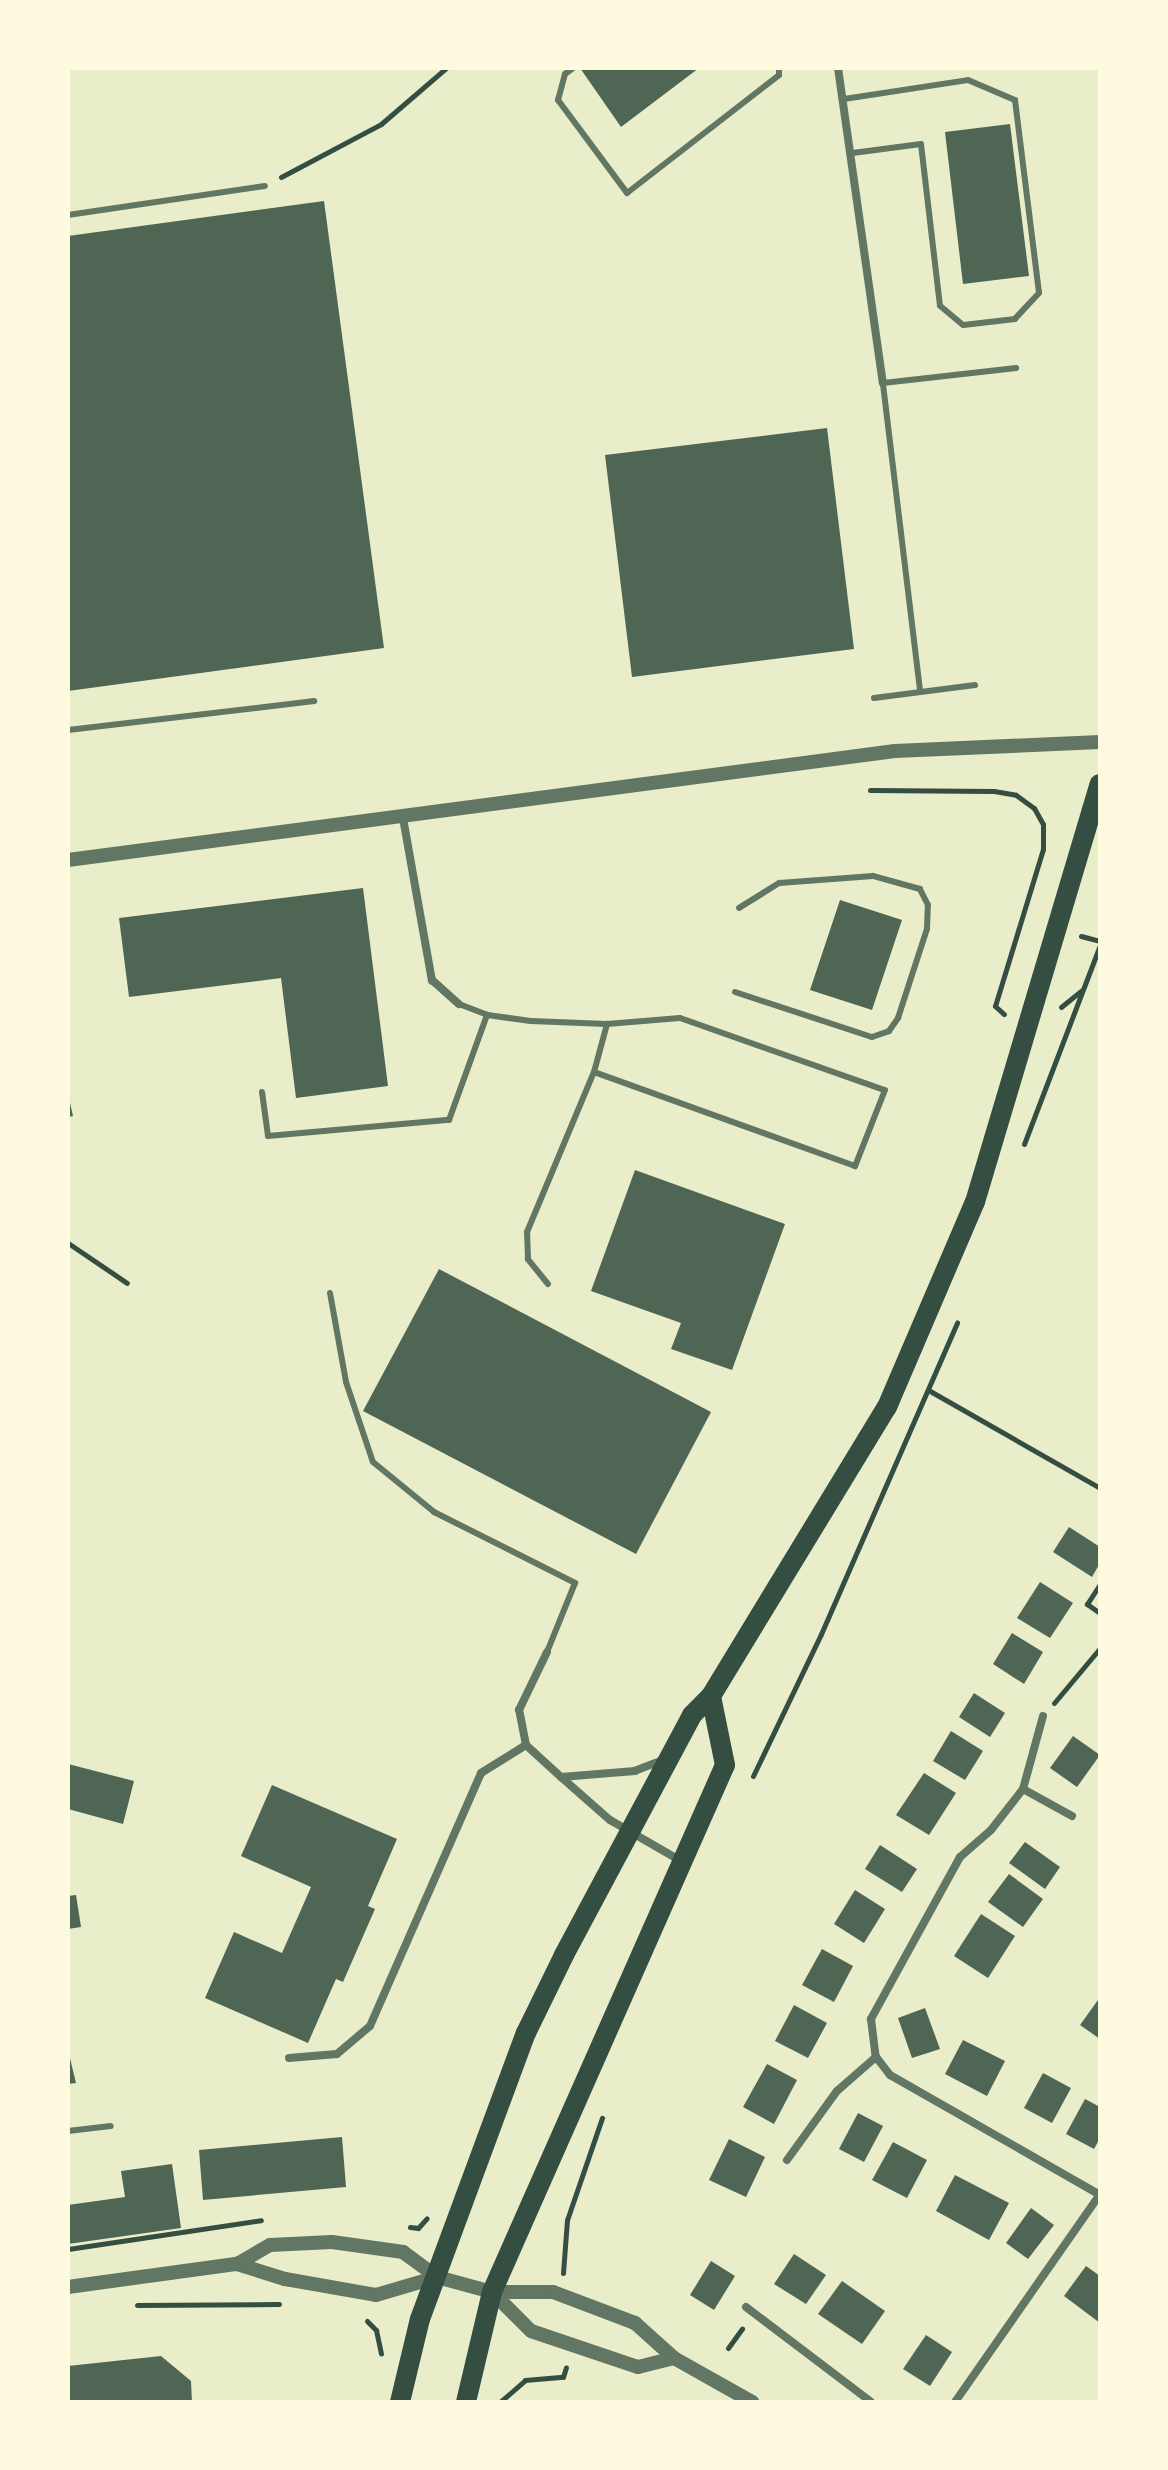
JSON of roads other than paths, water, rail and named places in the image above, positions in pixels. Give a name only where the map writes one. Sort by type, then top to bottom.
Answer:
[{"type":"main road","points":[[400,2402],[420,2319],[526,2033],[667,1758],[692,1715],[711,1696],[887,1407],[969,1216],[1100,784]]},
{"type":"main road","points":[[466,2402],[492,2292],[725,1765],[711,1696]]},
{"type":"street","points":[[838,68],[853,153],[883,383]]},
{"type":"street","points":[[68,860],[895,751],[1100,742]]},
{"type":"street","points":[[403,818],[432,980],[459,1004]]},
{"type":"street","points":[[547,1652],[519,1710],[526,1745],[630,1833],[681,1862]]},
{"type":"street","points":[[955,2402],[1100,2195],[890,2075],[876,2057],[871,2019],[960,1857],[991,1830],[1023,1789],[1043,1716]]},
{"type":"street","points":[[289,2058],[337,2054],[370,2026],[481,1773],[526,1745]]},
{"type":"street","points":[[561,1777],[635,1771],[667,1758]]},
{"type":"street","points":[[1023,1789],[1072,1816]]},
{"type":"street","points":[[787,2160],[837,2091],[876,2057]]},
{"type":"street","points":[[68,2287],[237,2264],[270,2245],[332,2242],[403,2252],[437,2277],[492,2292],[553,2292],[635,2323],[674,2358],[752,2402]]},
{"type":"street","points":[[237,2264],[285,2279],[376,2295],[437,2277]]},
{"type":"street","points":[[492,2292],[531,2331],[638,2367],[674,2358]]},
{"type":"street","points":[[746,2307],[871,2402]]},
{"type":"lane","points":[[573,68],[565,74],[558,100],[627,193],[779,75],[779,68]]},
{"type":"lane","points":[[844,99],[968,80],[1015,100],[1039,293],[1015,319],[963,325],[940,306],[921,144],[853,153]]},
{"type":"lane","points":[[68,215],[265,186]]},
{"type":"lane","points":[[920,690],[883,383],[1016,368]]},
{"type":"lane","points":[[874,698],[975,685]]},
{"type":"lane","points":[[68,730],[314,701]]},
{"type":"lane","points":[[735,992],[872,1037],[889,1031],[898,1018],[927,929],[928,905],[920,889],[873,876],[779,883],[739,908]]},
{"type":"lane","points":[[459,1004],[487,1015],[607,1024],[680,1018],[885,1090],[855,1166],[594,1072]]},
{"type":"lane","points":[[262,1092],[268,1136],[449,1120],[487,1015]]},
{"type":"lane","points":[[548,1284],[528,1259],[527,1232],[594,1072],[607,1024]]},
{"type":"lane","points":[[330,1293],[346,1382],[373,1462],[434,1512],[575,1583],[547,1652]]},
{"type":"lane","points":[[68,2131],[111,2126]]}]
